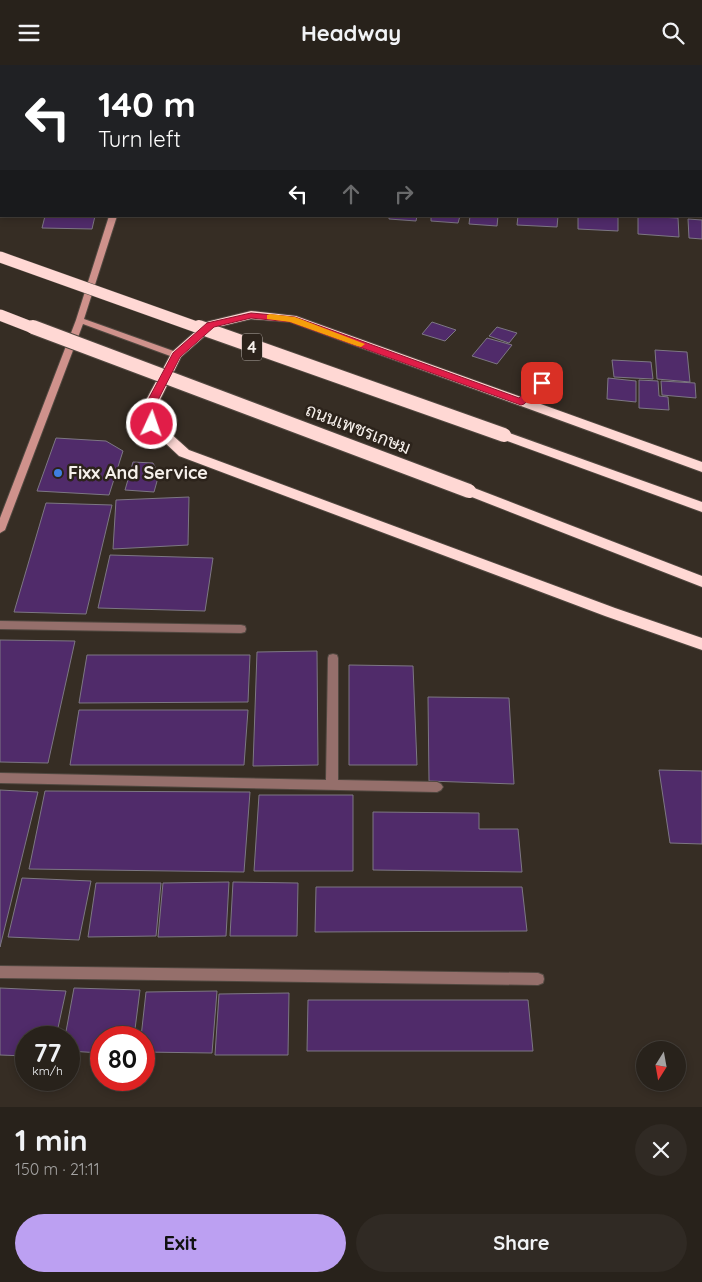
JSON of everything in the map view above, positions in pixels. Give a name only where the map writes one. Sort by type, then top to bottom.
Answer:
[{"type":"highway","name":"4","points":[[0,257],[702,507]]},
{"type":"highway","name":"ถนนเพชรเกษม","points":[[0,315],[469,491],[702,582]]},
{"type":"highway","points":[[702,467],[292,319],[251,315],[210,325],[176,355],[153,400],[152,424],[184,453],[610,612],[702,644]]},
{"type":"street","points":[[0,530],[80,320],[113,217]]},
{"type":"street","points":[[80,320],[176,355]]},
{"type":"street","points":[[521,402],[542,383]]},
{"type":"street","points":[[0,625],[241,629]]},
{"type":"street","points":[[332,785],[333,658]]},
{"type":"street","points":[[0,778],[437,787]]},
{"type":"street","points":[[0,972],[538,979]]},
{"type":"building","points":[[45,217],[95,217],[92,229],[42,228]]},
{"type":"building","points":[[389,217],[417,217],[416,221],[389,219]]},
{"type":"building","points":[[431,217],[460,217],[458,223],[431,221]]},
{"type":"building","points":[[470,217],[498,217],[497,226],[469,224]]},
{"type":"building","points":[[518,217],[558,217],[557,227],[517,225]]},
{"type":"building","points":[[578,217],[618,217],[618,231],[578,229]]},
{"type":"building","points":[[638,217],[678,218],[679,237],[638,234]]},
{"type":"building","points":[[688,219],[702,220],[702,239],[689,238]]},
{"type":"building","points":[[432,322],[456,330],[445,341],[422,334]]},
{"type":"building","points":[[497,327],[517,333],[509,343],[489,336]]},
{"type":"building","points":[[487,338],[512,345],[497,364],[472,356]]},
{"type":"building","points":[[655,350],[687,352],[690,382],[657,379]]},
{"type":"building","points":[[612,360],[651,362],[653,379],[614,377]]},
{"type":"building","points":[[608,378],[636,381],[636,402],[607,399]]},
{"type":"building","points":[[639,380],[658,381],[659,396],[668,397],[669,410],[639,408]]},
{"type":"building","points":[[661,381],[695,383],[696,398],[662,395]]},
{"type":"building","points":[[56,438],[106,441],[123,451],[109,495],[37,491]]},
{"type":"building","points":[[133,462],[153,463],[159,474],[154,492],[125,490]]},
{"type":"building","points":[[189,497],[188,545],[113,549],[116,500]]},
{"type":"building","points":[[46,503],[112,505],[86,614],[14,612]]},
{"type":"building","points":[[110,555],[213,558],[205,611],[98,608]]},
{"type":"building","points":[[0,640],[75,641],[48,763],[0,762]]},
{"type":"building","points":[[317,651],[318,765],[253,766],[257,652]]},
{"type":"building","points":[[87,655],[250,655],[248,702],[79,703]]},
{"type":"building","points":[[349,665],[413,666],[417,765],[349,765]]},
{"type":"building","points":[[428,697],[509,698],[514,784],[429,781]]},
{"type":"building","points":[[79,710],[248,710],[244,765],[70,765]]},
{"type":"building","points":[[659,770],[702,771],[702,844],[670,843]]},
{"type":"building","points":[[0,790],[38,792],[0,947]]},
{"type":"building","points":[[45,791],[250,792],[244,872],[29,869]]},
{"type":"building","points":[[259,795],[353,795],[353,871],[254,871]]},
{"type":"building","points":[[373,812],[479,813],[479,829],[518,829],[522,872],[373,870]]},
{"type":"building","points":[[22,878],[91,881],[79,940],[8,937]]},
{"type":"building","points":[[229,882],[226,936],[158,937],[163,883]]},
{"type":"building","points":[[233,882],[298,883],[297,936],[230,936]]},
{"type":"building","points":[[96,883],[161,883],[156,936],[88,937]]},
{"type":"building","points":[[316,887],[522,887],[527,931],[315,932]]},
{"type":"building","points":[[0,988],[66,991],[58,1026],[15,1026],[15,1056],[0,1055]]},
{"type":"building","points":[[74,988],[140,990],[135,1026],[90,1026],[90,1052],[80,1052],[80,1026],[67,1026]]},
{"type":"building","points":[[217,991],[212,1053],[155,1052],[155,1026],[142,1026],[146,992]]},
{"type":"building","points":[[289,993],[288,1055],[215,1055],[219,994]]},
{"type":"building","points":[[308,1000],[528,1000],[533,1051],[307,1051]]},
{"type":"slow traffic","points":[[270,317],[292,319],[361,344]]},
{"type":"place","name":"Fixx And Service","points":[[58,473]]},
{"type":"route","points":[[152,424],[153,400],[176,355],[210,325],[251,315],[292,319],[521,402],[542,383]]}]
